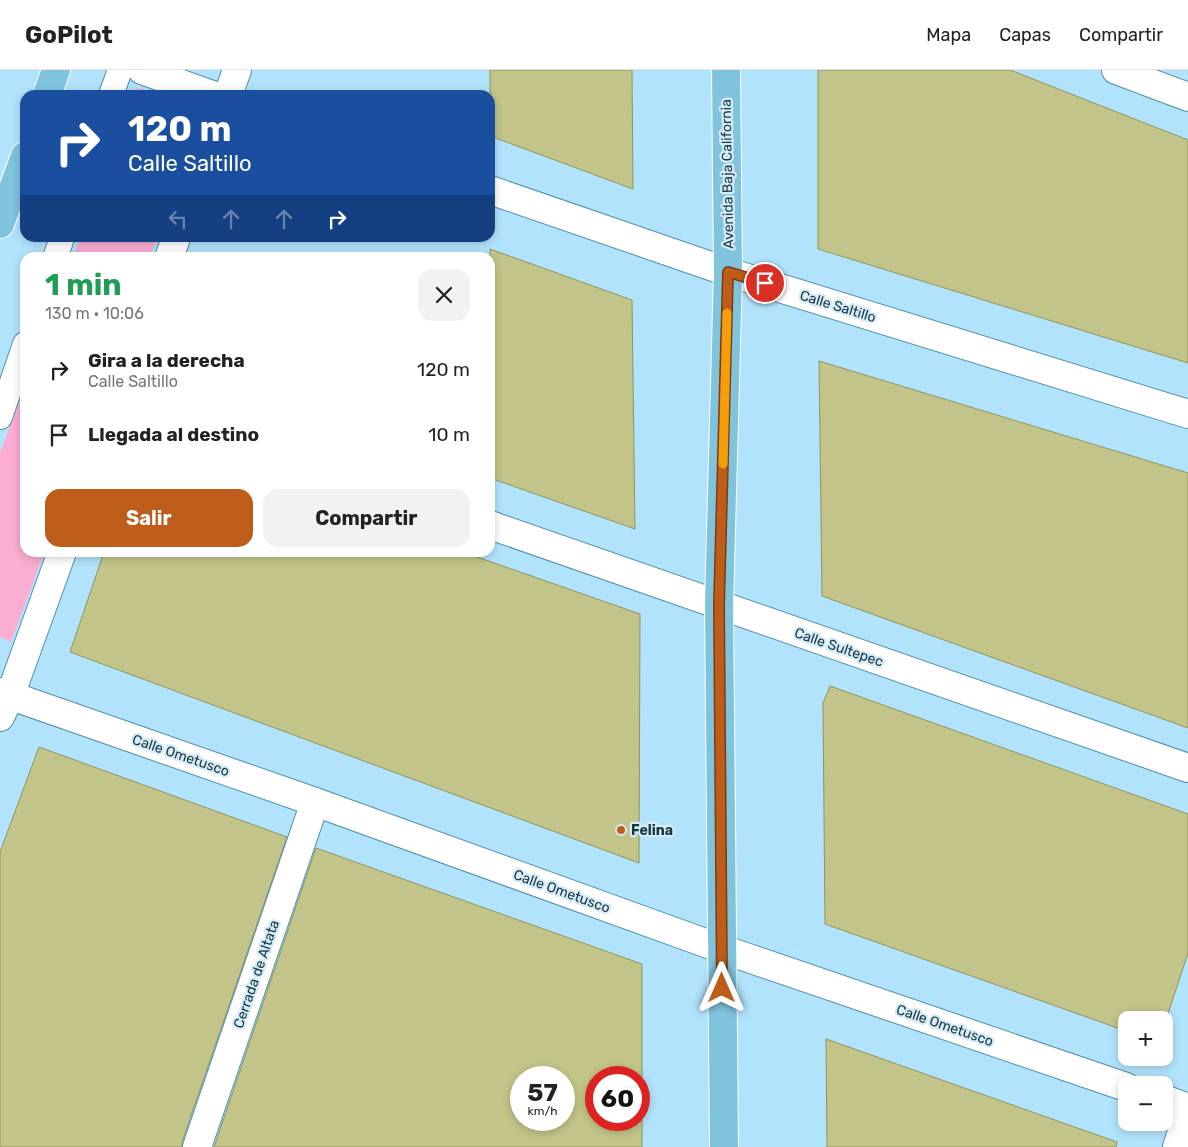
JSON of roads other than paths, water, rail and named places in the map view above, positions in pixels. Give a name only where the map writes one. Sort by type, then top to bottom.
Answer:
[{"type":"main road","points":[[49,90],[56,70]]},
{"type":"main road","name":"Avenida Baja California","points":[[724,1147],[719,605],[728,272],[726,70]]},
{"type":"main road","points":[[0,224],[20,170]]},
{"type":"street","points":[[142,70],[198,90]]},
{"type":"street","points":[[230,90],[237,70]]},
{"type":"street","points":[[1116,70],[1188,97]]},
{"type":"street","name":"Calle Saltillo","points":[[495,192],[728,272],[1188,414]]},
{"type":"street","name":"Calle Sultepec","points":[[495,527],[1188,768]]},
{"type":"street","points":[[3,702],[60,557]]},
{"type":"street","name":"Calle Ometusco","points":[[3,702],[315,802],[722,949],[1118,1083]]},
{"type":"street","name":"Cerrada de Altata","points":[[197,1147],[315,802]]},
{"type":"street","points":[[1173,1102],[1188,1108]]},
{"type":"street","points":[[1177,1147],[1188,1113]]},
{"type":"lane","points":[[113,90],[120,70]]},
{"type":"lane","points":[[0,417],[20,359]]},
{"type":"place","name":"Felina","points":[[621,830]]}]
